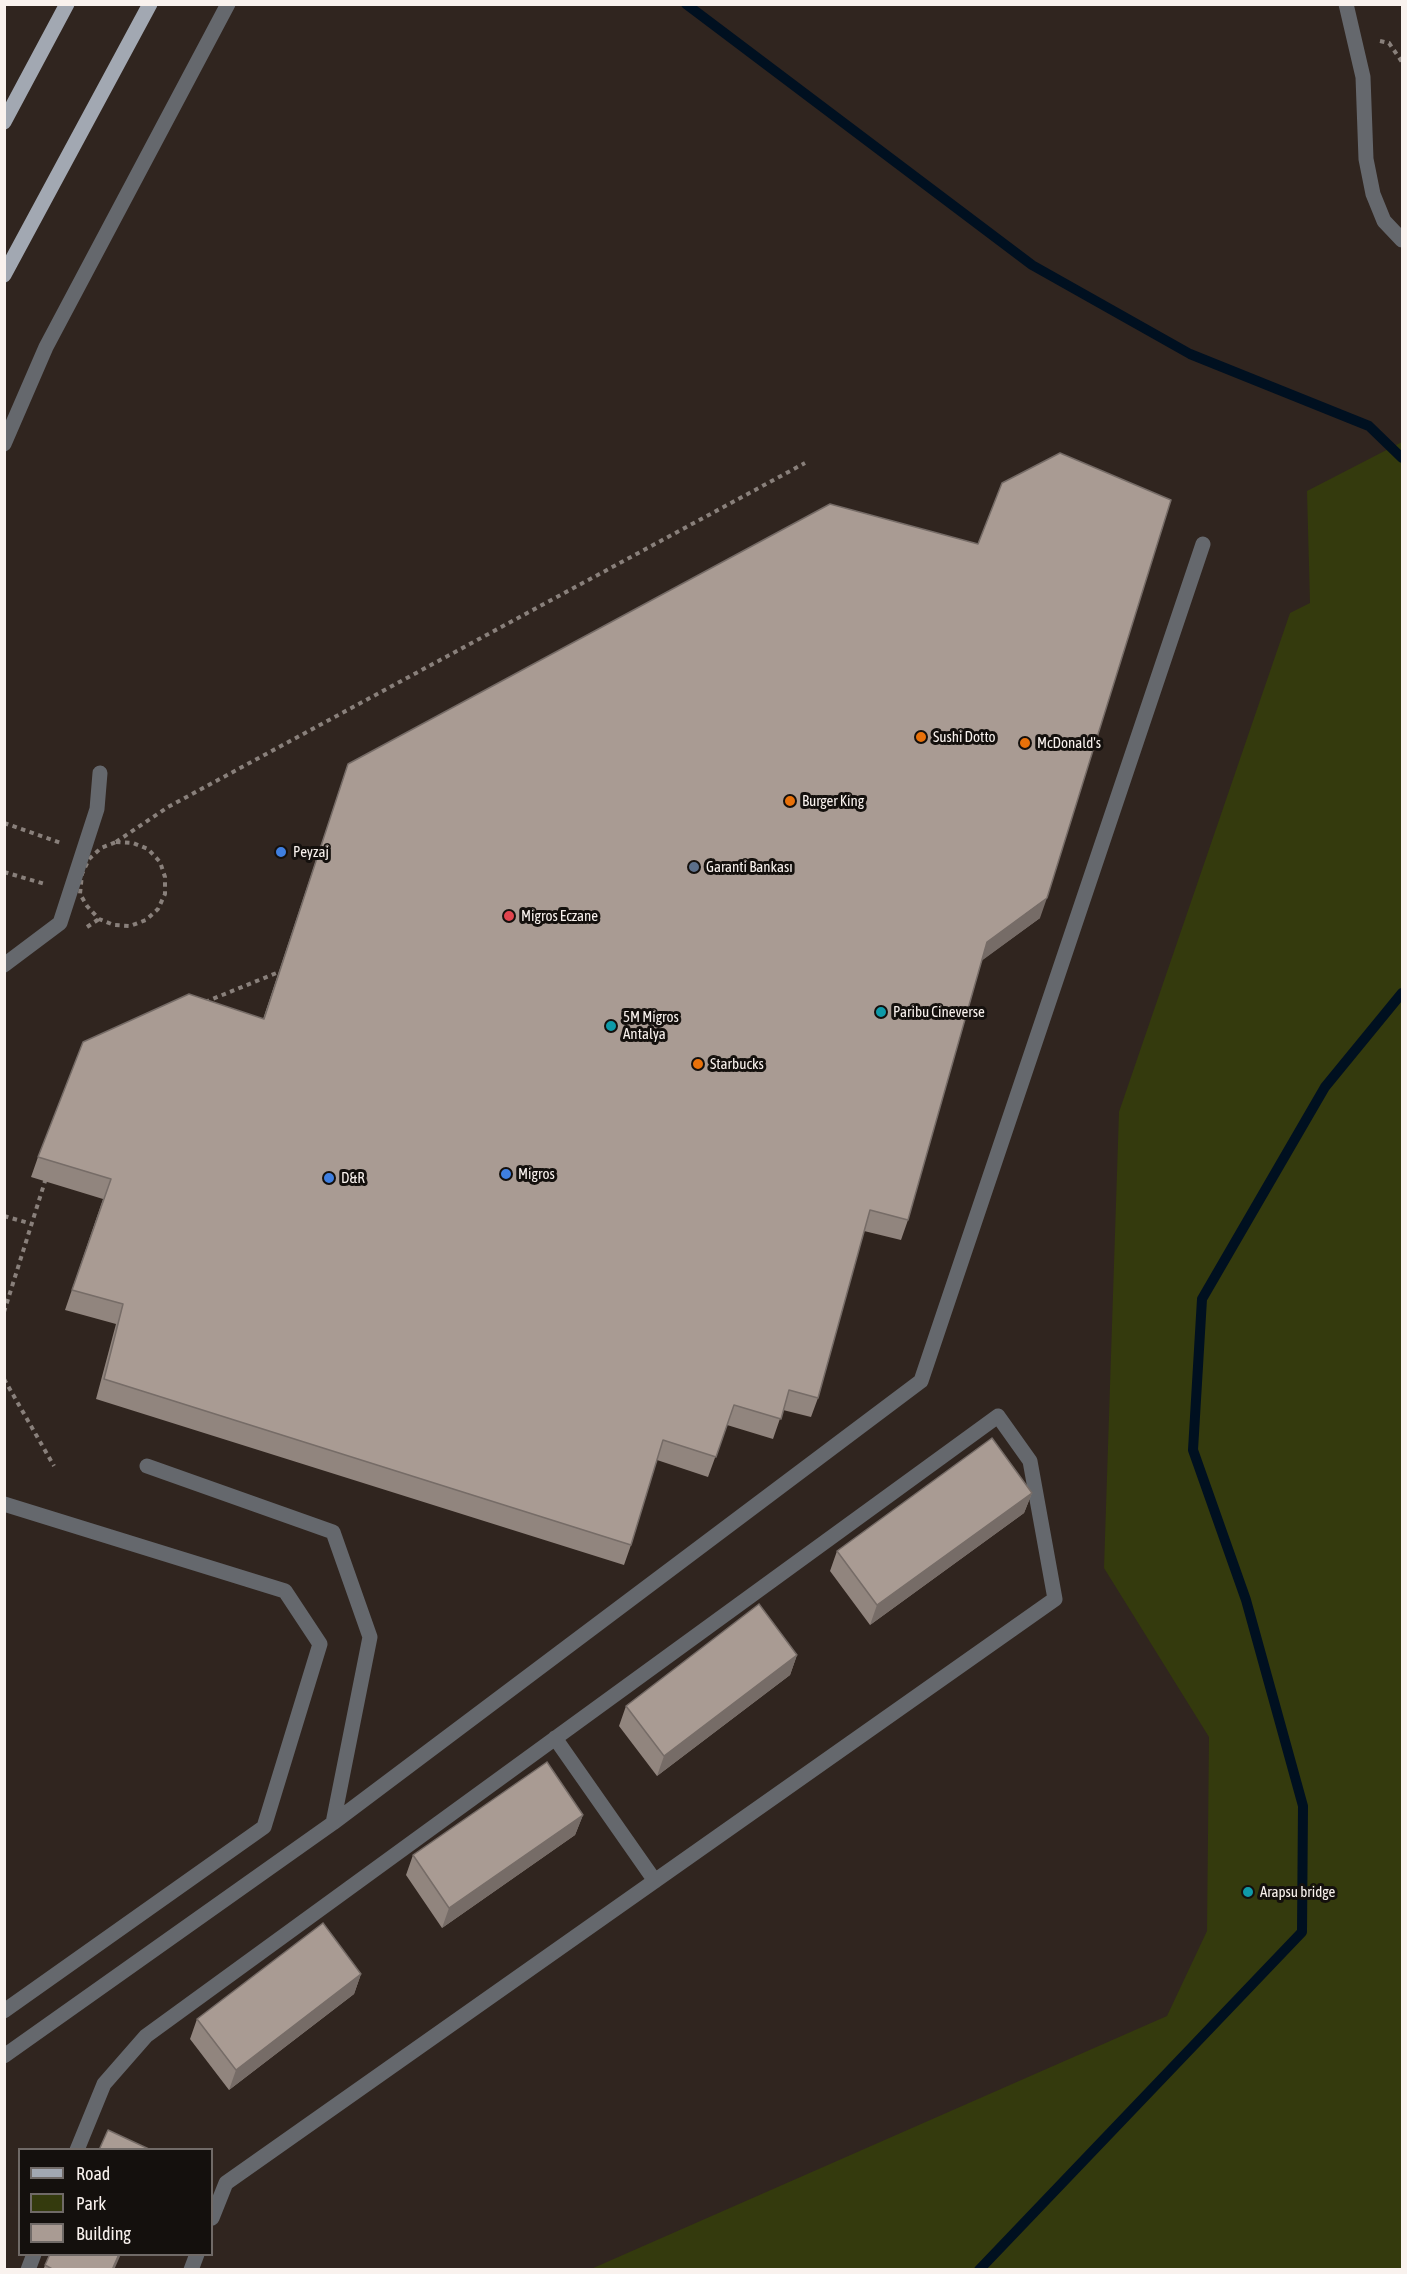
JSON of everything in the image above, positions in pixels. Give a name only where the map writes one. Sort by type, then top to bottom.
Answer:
[{"type":"main road","points":[[4,122],[67,4]]},
{"type":"main road","points":[[5,276],[150,4]]},
{"type":"lane","points":[[4,444],[46,347],[228,4]]},
{"type":"lane","points":[[1346,4],[1363,77],[1366,159],[1373,194],[1384,221],[1402,240]]},
{"type":"lane","points":[[4,2056],[333,1823],[921,1381],[1203,543]]},
{"type":"lane","points":[[4,965],[60,923],[90,852],[100,773]]},
{"type":"lane","points":[[78,2148],[104,2084],[146,2036],[998,1416],[1030,1461],[1055,1599],[226,2183],[213,2216]]},
{"type":"lane","points":[[147,1466],[333,1532],[370,1637],[333,1823]]},
{"type":"lane","points":[[4,1504],[285,1591],[320,1644],[264,1827],[4,2011]]},
{"type":"lane","points":[[555,1738],[655,1881]]},
{"type":"path","points":[[4,824],[90,852],[116,842],[168,807],[804,463]]},
{"type":"path","points":[[90,852],[82,874],[80,894],[87,906],[99,919],[114,925],[130,926],[146,920],[158,909],[165,894],[165,877],[160,862],[148,849],[133,843],[116,842]]},
{"type":"path","points":[[204,1002],[279,972]]},
{"type":"path","points":[[4,1312],[49,1170]]},
{"type":"path","points":[[4,1216],[32,1224]]},
{"type":"path","points":[[4,1379],[54,1466]]},
{"type":"green space","points":[[1402,442],[1402,2269],[591,2269],[1167,2016],[1207,1931],[1209,1737],[1104,1568],[1119,1112],[1290,613],[1310,603],[1307,491]]},
{"type":"building","name":"5M Migros Antalya","points":[[1060,453],[1171,500],[1047,898],[987,942],[908,1220],[870,1210],[818,1398],[789,1390],[781,1419],[734,1405],[716,1457],[663,1440],[631,1545],[104,1379],[123,1304],[72,1290],[111,1179],[38,1157],[83,1042],[189,994],[264,1019],[348,764],[830,504],[978,544],[1002,483]]},
{"type":"building","points":[[992,1438],[1032,1493],[877,1605],[837,1551]]},
{"type":"building","points":[[759,1604],[797,1655],[664,1756],[626,1706]]},
{"type":"building","points":[[547,1762],[583,1815],[449,1908],[413,1855]]},
{"type":"building","points":[[323,1923],[361,1974],[236,2070],[197,2019]]},
{"type":"building","points":[[108,2130],[147,2148],[100,2148]]},
{"type":"building","points":[[49,2256],[118,2256],[112,2270],[54,2270],[45,2265]]},
{"type":"waterway","points":[[686,4],[1032,265],[1190,354],[1369,426],[1402,458]]},
{"type":"waterway","points":[[979,2270],[1302,1932],[1303,1806],[1246,1600],[1193,1450],[1202,1299],[1325,1087],[1402,993]]},
{"type":"place","name":"Sushi Dotto","points":[[921,737]]},
{"type":"place","name":"McDonald's","points":[[1025,743]]},
{"type":"place","name":"Burger King","points":[[790,801]]},
{"type":"place","name":"Peyzaj","points":[[281,852]]},
{"type":"place","name":"Garanti Bankası","points":[[694,867]]},
{"type":"place","name":"Migros Eczane","points":[[509,916]]},
{"type":"place","name":"Paribu Cineverse","points":[[881,1012]]},
{"type":"place","name":"5M Migros Antalya","points":[[611,1026]]},
{"type":"place","name":"Starbucks","points":[[698,1064]]},
{"type":"place","name":"Migros","points":[[506,1174]]},
{"type":"place","name":"D&R","points":[[329,1178]]},
{"type":"place","name":"Arapsu bridge","points":[[1248,1892]]}]
